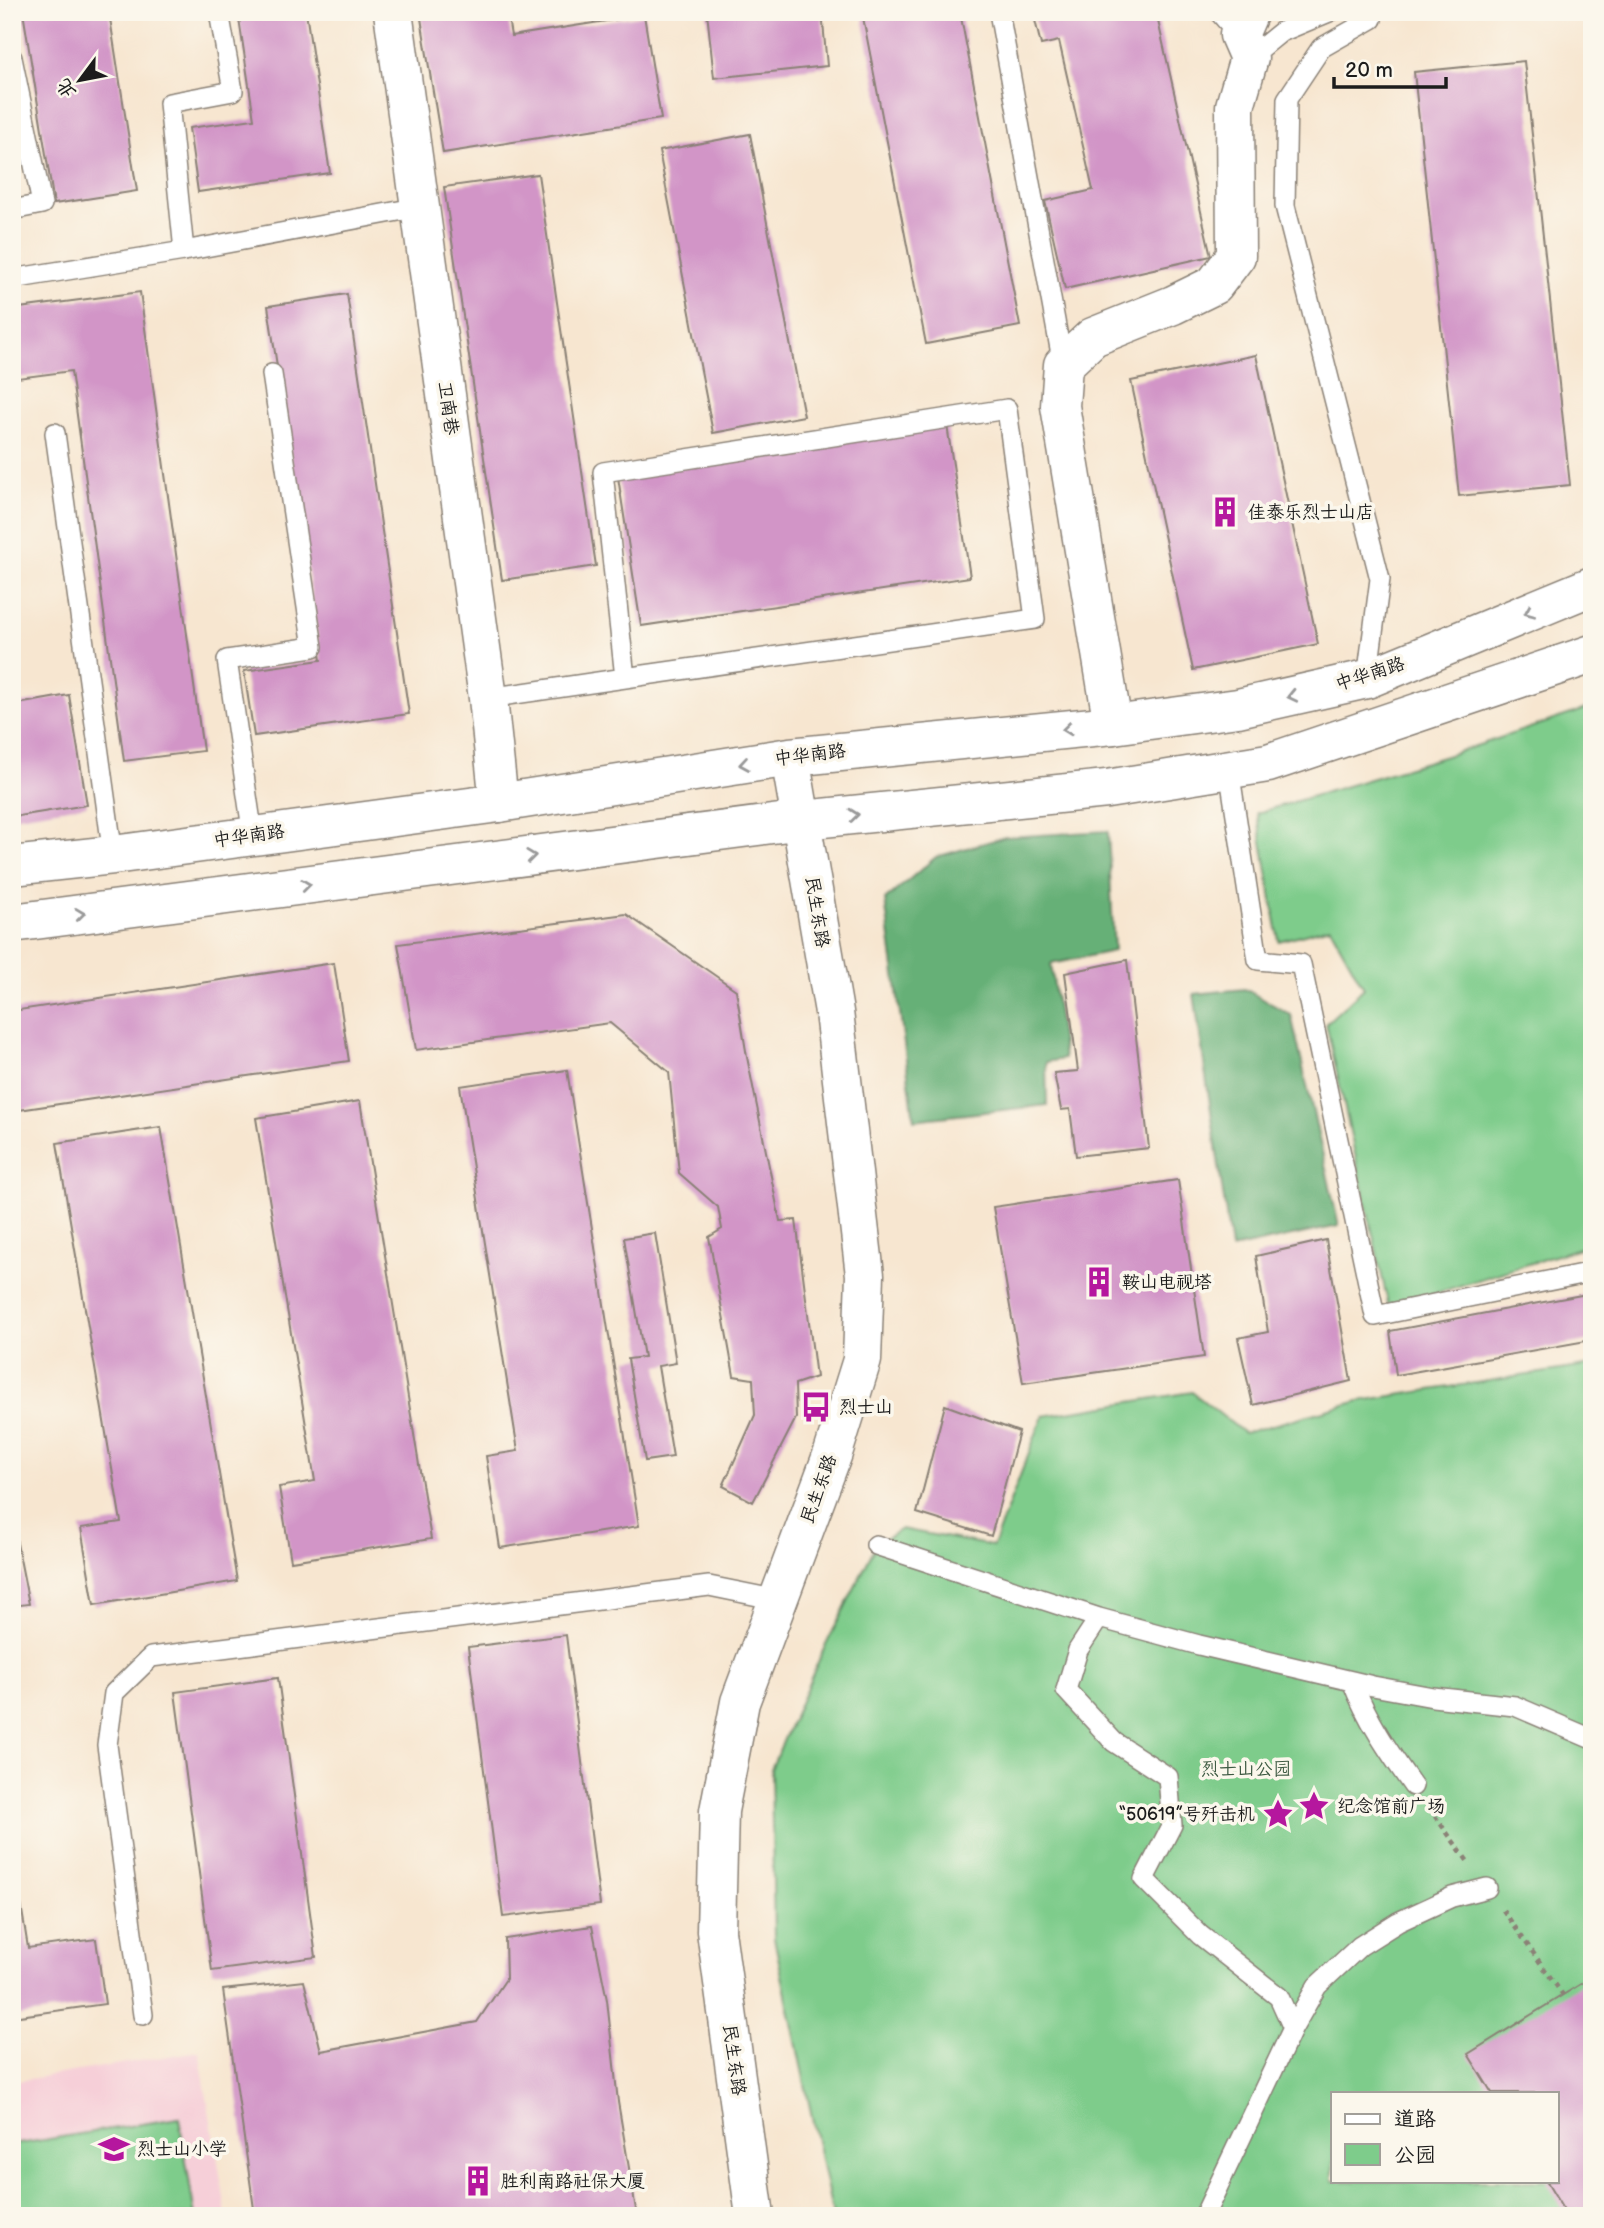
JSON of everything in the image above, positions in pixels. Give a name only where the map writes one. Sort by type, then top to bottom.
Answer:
[{"type":"main road","name":"卫南巷","points":[[393,12],[488,698],[499,803]]},
{"type":"main road","points":[[1114,725],[1060,407],[1063,365],[1093,337],[1213,285],[1236,256],[1235,106],[1239,29]]},
{"type":"main road","name":"中华南路","points":[[12,866],[499,803],[790,757],[1114,725],[1238,708],[1367,679],[1592,586]]},
{"type":"main road","points":[[12,923],[803,820],[1107,789],[1268,763],[1592,654]]},
{"type":"main road","name":"民生东路","points":[[755,2216],[716,1931],[719,1811],[740,1702],[833,1453],[862,1360],[865,1275],[834,1012],[790,757]]},
{"type":"lane","points":[[184,251],[169,103],[233,91],[219,12]]},
{"type":"lane","points":[[999,12],[1063,365]]},
{"type":"lane","points":[[1239,29],[1281,32],[1329,12]]},
{"type":"lane","points":[[1367,679],[1380,579],[1285,206],[1287,99],[1321,48],[1372,19]]},
{"type":"lane","points":[[12,58],[42,204],[12,210]]},
{"type":"lane","points":[[12,279],[184,251],[420,207]]},
{"type":"lane","points":[[253,836],[227,660],[313,647],[272,374]]},
{"type":"lane","points":[[488,698],[1035,620],[1007,409],[603,472],[625,678]]},
{"type":"lane","points":[[55,433],[113,855]]},
{"type":"lane","points":[[1229,769],[1258,960],[1301,964],[1375,1317],[1592,1272]]},
{"type":"lane","points":[[876,1545],[1099,1618],[1352,1681],[1433,1697],[1516,1706],[1592,1739]]},
{"type":"lane","points":[[142,2015],[107,1745],[114,1693],[151,1657],[709,1586],[778,1600]]},
{"type":"lane","points":[[1099,1618],[1078,1650],[1066,1690],[1114,1742],[1168,1777],[1172,1825],[1144,1879],[1200,1935],[1279,1997],[1293,2028]]},
{"type":"lane","points":[[1352,1681],[1377,1735],[1413,1786]]},
{"type":"lane","points":[[1204,2216],[1293,2028],[1317,1986],[1360,1946],[1398,1922],[1452,1897],[1487,1888]]},
{"type":"path","points":[[1413,1786],[1563,1995]]},
{"type":"shaded area","name":"烈士山小学","points":[[199,2051],[227,2216],[12,2216],[12,2082]]},
{"type":"green space","points":[[1592,707],[1592,1244],[1389,1308],[1326,1023],[1364,988],[1330,927],[1279,941],[1257,813],[1446,756]]},
{"type":"green space","points":[[1108,831],[1114,951],[1051,964],[1064,1059],[1046,1062],[1047,1105],[914,1120],[885,900],[936,857],[1005,837]]},
{"type":"green space","points":[[1245,989],[1291,1015],[1339,1226],[1231,1249],[1194,994]]},
{"type":"green space","name":"烈士山公园","points":[[1592,1365],[1592,2216],[833,2216],[774,1938],[771,1769],[822,1653],[876,1545],[901,1529],[993,1546],[1043,1416],[1192,1392],[1244,1433],[1359,1401]]},
{"type":"green space","points":[[179,2118],[195,2216],[12,2216],[12,2145]]},
{"type":"building","points":[[23,12],[109,12],[137,191],[54,204]]},
{"type":"building","points":[[238,12],[306,12],[330,173],[198,192],[189,128],[254,119]]},
{"type":"building","points":[[420,12],[507,12],[511,36],[644,15],[661,119],[443,153]]},
{"type":"building","points":[[707,12],[822,12],[827,66],[714,78]]},
{"type":"building","points":[[862,12],[960,12],[1020,326],[926,344]]},
{"type":"building","points":[[1033,12],[1156,12],[1211,256],[1065,289],[1045,201],[1093,190],[1059,41],[1041,45]]},
{"type":"building","points":[[1524,61],[1570,485],[1459,496],[1414,72]]},
{"type":"building","points":[[750,134],[804,416],[713,433],[659,151]]},
{"type":"building","points":[[538,174],[596,566],[502,580],[444,187]]},
{"type":"building","points":[[140,292],[203,751],[124,761],[71,371],[18,378],[12,339],[12,309]]},
{"type":"building","points":[[347,294],[409,714],[254,736],[244,671],[321,660],[268,306]]},
{"type":"building","name":"佳泰乐烈士山店","points":[[1256,355],[1318,644],[1193,670],[1131,381]]},
{"type":"building","points":[[947,425],[970,577],[641,626],[618,477]]},
{"type":"building","points":[[69,695],[87,805],[12,817],[12,705]]},
{"type":"building","points":[[626,914],[736,990],[780,1221],[796,1220],[816,1377],[795,1384],[796,1418],[753,1502],[723,1486],[755,1415],[753,1379],[734,1376],[709,1237],[722,1229],[718,1207],[679,1173],[669,1072],[610,1023],[416,1050],[398,944]]},
{"type":"building","points":[[1127,960],[1149,1148],[1076,1156],[1070,1109],[1061,1110],[1054,1073],[1078,1071],[1065,973]]},
{"type":"building","points":[[334,963],[349,1061],[12,1111],[12,1011]]},
{"type":"building","points":[[567,1070],[639,1526],[500,1548],[486,1456],[518,1451],[460,1086]]},
{"type":"building","points":[[360,1101],[431,1539],[291,1561],[279,1487],[315,1481],[256,1118]]},
{"type":"building","points":[[161,1127],[237,1581],[94,1605],[81,1528],[121,1522],[57,1143]]},
{"type":"building","name":"鞍山电视塔","points":[[1178,1180],[1204,1357],[1023,1383],[993,1207]]},
{"type":"building","points":[[655,1233],[676,1363],[658,1366],[673,1457],[645,1461],[628,1359],[644,1357],[624,1238]]},
{"type":"building","points":[[1326,1240],[1351,1381],[1253,1405],[1238,1338],[1268,1332],[1256,1256]]},
{"type":"building","points":[[1592,1293],[1592,1340],[1396,1375],[1390,1331]]},
{"type":"building","points":[[945,1405],[1019,1432],[991,1536],[917,1513]]},
{"type":"building","points":[[12,1518],[29,1604],[12,1606]]},
{"type":"building","points":[[566,1635],[600,1905],[503,1917],[468,1647]]},
{"type":"building","points":[[278,1678],[316,1957],[212,1971],[175,1692]]},
{"type":"building","points":[[12,1848],[28,1948],[96,1939],[105,2004],[12,2017]]},
{"type":"building","points":[[592,1926],[607,2000],[618,2102],[637,2216],[255,2216],[223,1990],[304,1981],[321,2051],[477,2022],[506,1979],[505,1939]]},
{"type":"building","points":[[1592,1977],[1592,2216],[1567,2216],[1547,2182],[1558,2182],[1558,2092],[1491,2092],[1468,2054]]},
{"type":"place","name":"佳泰乐烈士山店","points":[[1225,512]]},
{"type":"place","name":"鞍山电视塔","points":[[1099,1282]]},
{"type":"place","name":"烈士山","points":[[816,1407]]},
{"type":"place","name":"纪念馆前广场","points":[[1314,1806]]},
{"type":"place","name":"“50619”号歼击机","points":[[1278,1814]]},
{"type":"place","name":"烈士山小学","points":[[114,2149]]},
{"type":"place","name":"胜利南路社保大厦","points":[[478,2181]]}]
